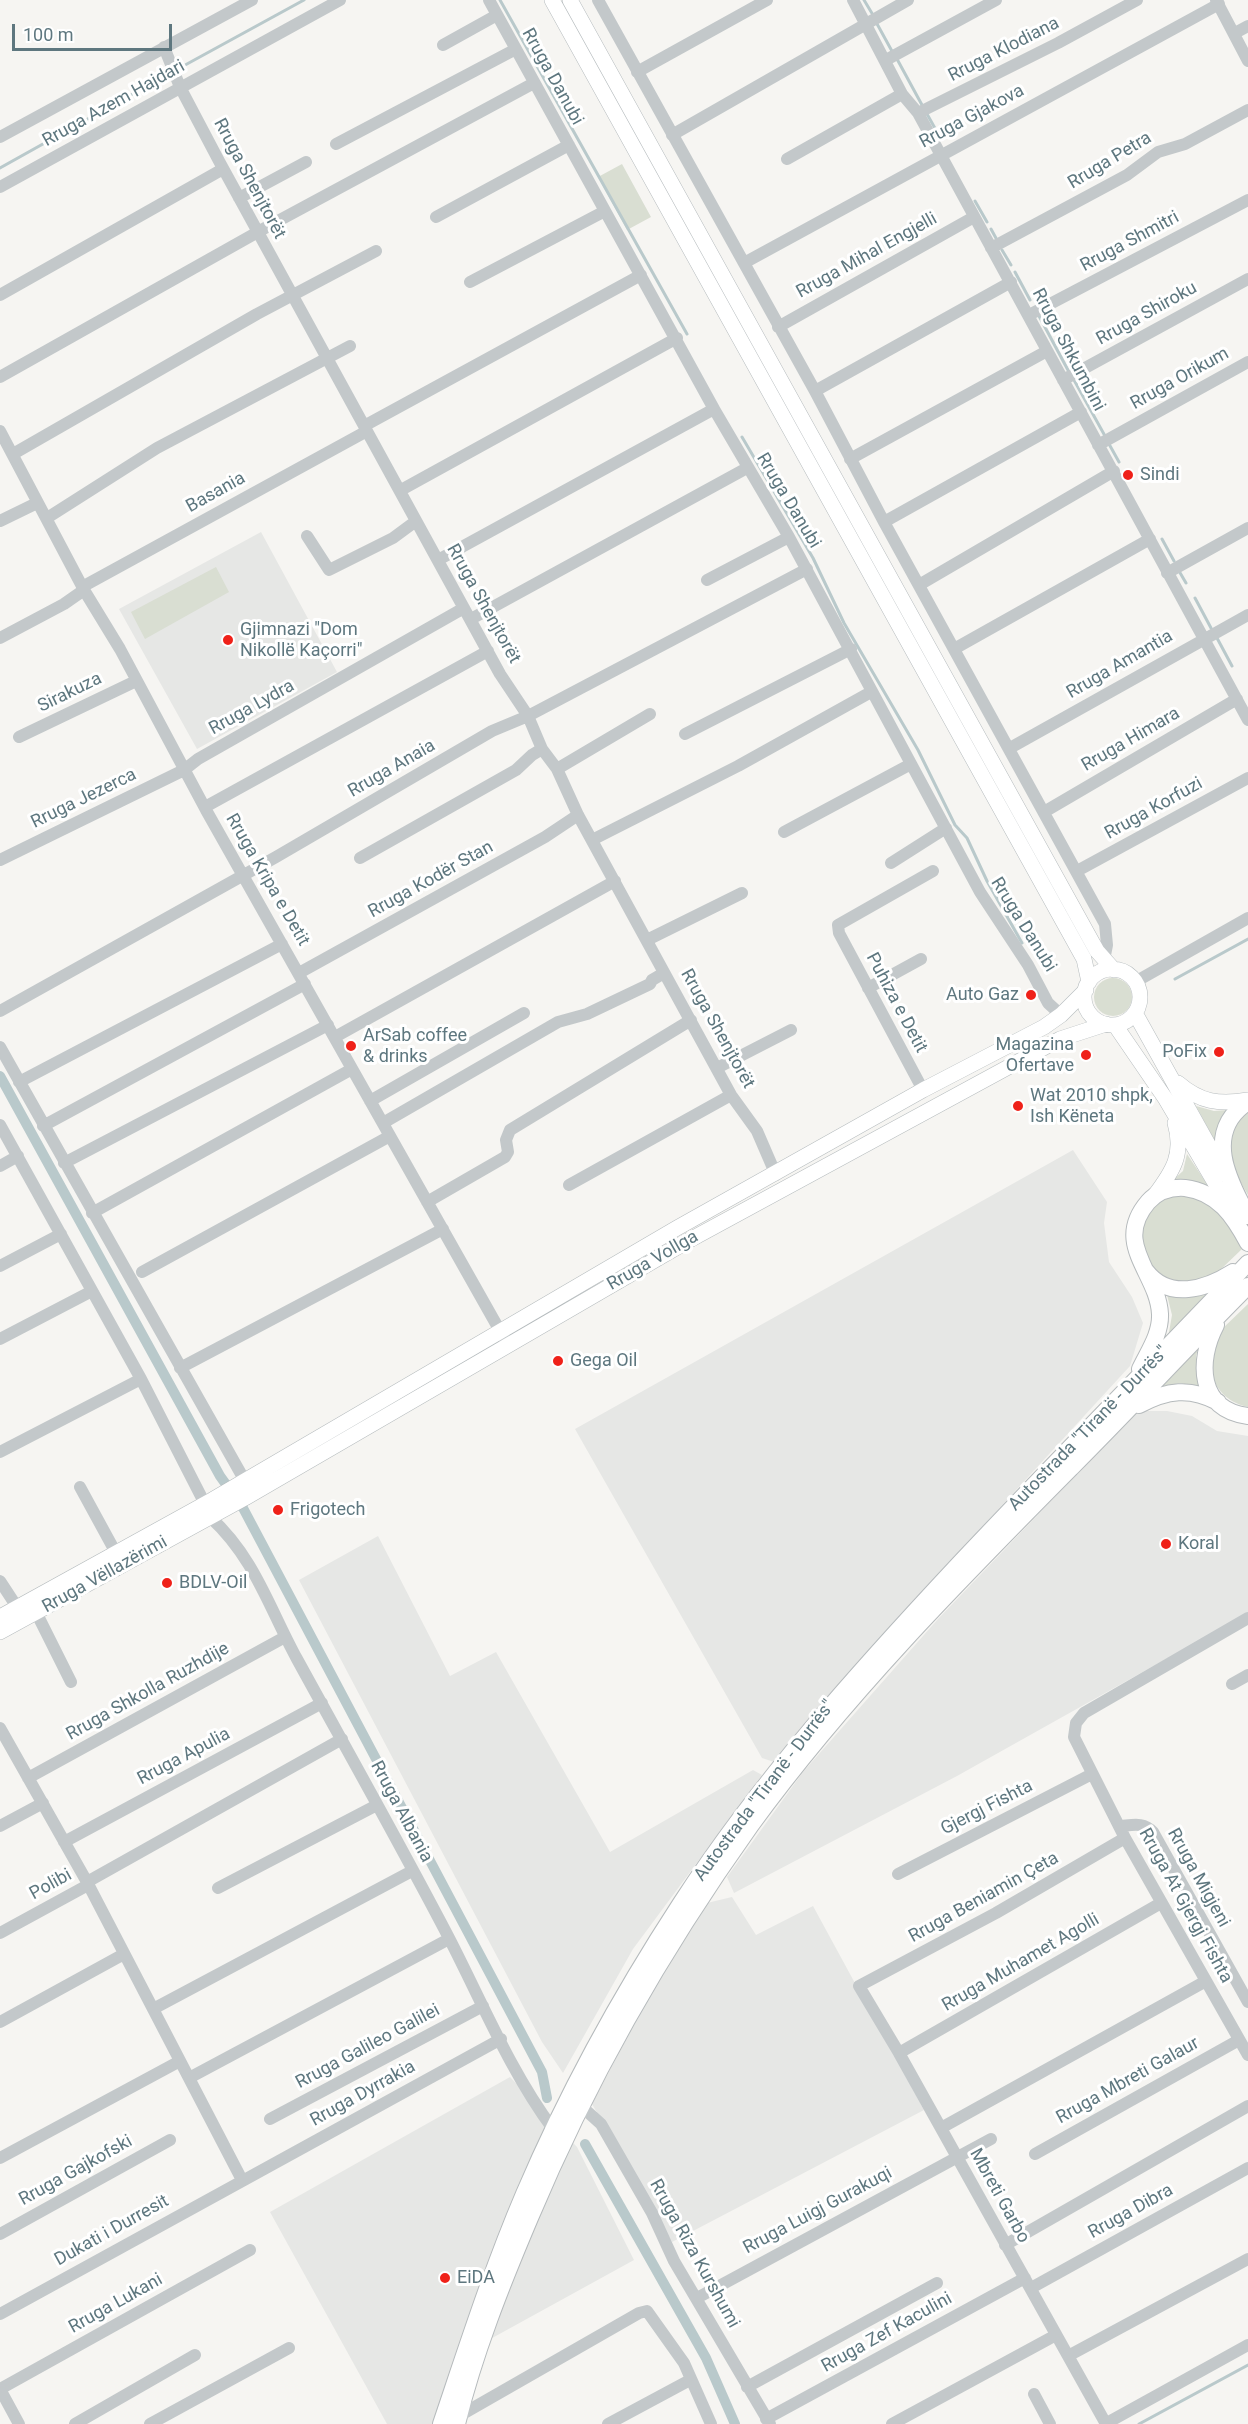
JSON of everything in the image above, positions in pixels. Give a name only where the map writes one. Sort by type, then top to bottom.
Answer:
[{"type":"highway","points":[[1248,1101],[1230,1119],[1222,1140],[1225,1165],[1248,1243]]},
{"type":"highway","points":[[1133,1383],[1156,1335],[1160,1318],[1157,1301],[1140,1262],[1135,1243],[1136,1225],[1143,1209],[1155,1195],[1174,1188],[1196,1190],[1242,1218]]},
{"type":"highway","points":[[1140,1262],[1157,1281],[1175,1289],[1187,1290],[1210,1284],[1248,1262]]},
{"type":"highway","name":"Autostrada \"Tiranë - Durrës\"","points":[[441,2424],[504,2242],[554,2129],[629,1988],[682,1901],[741,1817],[816,1722],[877,1652],[1060,1456],[1248,1262]]},
{"type":"highway","name":"Autostrada \"Tiranë - Durrës\"","points":[[458,2420],[515,2253],[560,2149],[666,1954],[769,1802],[892,1655],[990,1550],[1248,1286]]},
{"type":"highway","points":[[1218,1402],[1206,1381],[1203,1360],[1210,1337],[1226,1308]]},
{"type":"highway","points":[[1128,1411],[1158,1395],[1174,1392],[1199,1394],[1218,1402],[1234,1413],[1248,1416]]},
{"type":"main road","points":[[552,0],[1084,959],[1088,986],[1085,1002],[1089,1013],[1110,1025],[1165,1098],[1242,1218]]},
{"type":"main road","points":[[570,0],[1109,965],[1135,982],[1140,997],[1135,1013],[1126,1021],[1110,1025]]},
{"type":"main road","points":[[1088,986],[1109,965]]},
{"type":"main road","name":"Rruga Vollga","points":[[211,1509],[245,1498],[677,1228],[776,1175],[923,1090],[1044,1027],[1061,1015],[1088,986]]},
{"type":"main road","points":[[1135,1013],[1234,1191]]},
{"type":"main road","name":"Rruga Vollga","points":[[211,1509],[243,1482],[504,1338],[686,1242],[1020,1060],[1070,1034],[1110,1025]]},
{"type":"main road","points":[[1169,1075],[1191,1093],[1205,1100],[1225,1103],[1248,1101]]},
{"type":"main road","points":[[1155,1195],[1176,1166],[1179,1148],[1175,1124],[1165,1098]]},
{"type":"main road","name":"Rruga Vëllazërimi","points":[[0,1617],[116,1553],[211,1509]]},
{"type":"main road","name":"Rruga Vëllazërimi","points":[[0,1632],[211,1509]]},
{"type":"street","name":"Rruga Azem Hajdari","points":[[0,137],[252,0]]},
{"type":"street","name":"Rruga Azem Hajdari","points":[[0,187],[178,82],[340,0]]},
{"type":"street","name":"Rruga Danubi","points":[[489,0],[677,338],[714,409],[807,569],[980,892],[1028,965],[1048,1003],[1061,1015]]},
{"type":"street","points":[[598,0],[1077,871],[1105,924],[1109,965]]},
{"type":"street","points":[[637,72],[767,0]]},
{"type":"street","name":"Rruga Shkumbini","points":[[853,0],[902,94],[918,113],[1011,282],[1248,720]]},
{"type":"street","points":[[672,135],[908,0]]},
{"type":"street","points":[[886,60],[996,0]]},
{"type":"street","name":"Rruga Klodiana","points":[[918,113],[1058,43],[1137,0]]},
{"type":"street","points":[[1218,2],[1248,61]]},
{"type":"street","name":"Rruga Gjakova","points":[[744,264],[1218,2]]},
{"type":"street","points":[[443,45],[497,15]]},
{"type":"street","points":[[1235,33],[1248,26]]},
{"type":"street","name":"Rruga Shenjtorët","points":[[164,47],[178,82],[257,233],[488,651],[528,716],[542,749],[557,769],[578,815],[731,1095],[757,1131],[776,1175]]},
{"type":"street","points":[[336,144],[516,50]]},
{"type":"street","points":[[0,377],[257,233],[534,83]]},
{"type":"street","points":[[787,159],[902,94]]},
{"type":"street","name":"Rruga Petra","points":[[991,248],[1127,175],[1158,152],[1185,144],[1248,110]]},
{"type":"street","points":[[436,218],[569,145]]},
{"type":"street","points":[[239,198],[306,162]]},
{"type":"street","points":[[0,295],[223,169]]},
{"type":"street","name":"Rruga Shmitri","points":[[1029,315],[1248,200]]},
{"type":"street","points":[[470,282],[605,211]]},
{"type":"street","name":"Rruga Mihal Engjelli","points":[[778,327],[974,217]]},
{"type":"street","points":[[13,454],[375,250]]},
{"type":"street","name":"Basania","points":[[0,638],[64,604],[83,588],[365,428],[641,275]]},
{"type":"street","name":"Rruga Shiroku","points":[[1063,380],[1248,279]]},
{"type":"street","points":[[815,391],[1011,282]]},
{"type":"street","points":[[401,490],[677,338]]},
{"type":"street","points":[[47,518],[157,448],[350,346]]},
{"type":"street","points":[[850,459],[1047,351]]},
{"type":"street","name":"Rruga Orikum","points":[[1098,445],[1248,362]]},
{"type":"street","points":[[438,560],[714,409]]},
{"type":"street","points":[[884,522],[1080,412]]},
{"type":"street","name":"Rruga Kripa e Detit","points":[[0,431],[83,588],[184,770],[504,1338]]},
{"type":"street","points":[[471,619],[747,468]]},
{"type":"street","points":[[920,585],[1114,471]]},
{"type":"street","points":[[0,521],[37,503]]},
{"type":"street","points":[[307,536],[329,570],[393,538],[416,521]]},
{"type":"street","points":[[1167,573],[1248,528]]},
{"type":"street","points":[[707,580],[789,537]]},
{"type":"street","points":[[954,649],[1150,539]]},
{"type":"street","name":"Rruga Anaia","points":[[0,1011],[243,875],[492,731],[528,716],[807,569]]},
{"type":"street","name":"Rruga Lydra","points":[[184,770],[198,759],[464,608]]},
{"type":"street","name":"Rruga Amantia","points":[[1010,748],[1248,615]]},
{"type":"street","points":[[686,734],[850,649]]},
{"type":"street","points":[[205,807],[461,668],[488,651]]},
{"type":"street","name":"Sirakuza","points":[[20,737],[136,681]]},
{"type":"street","points":[[592,840],[738,766],[871,692]]},
{"type":"street","name":"Rruga Himara","points":[[1044,812],[1237,699]]},
{"type":"street","points":[[557,769],[651,714]]},
{"type":"street","points":[[360,858],[516,770],[542,749]]},
{"type":"street","points":[[784,832],[911,764]]},
{"type":"street","name":"Rruga Jezerca","points":[[0,860],[184,770]]},
{"type":"street","name":"Rruga Korfuzi","points":[[1077,871],[1248,777]]},
{"type":"street","name":"Rruga Kodër Stan","points":[[43,1126],[545,837],[578,815]]},
{"type":"street","points":[[891,863],[946,828]]},
{"type":"street","name":"Puhiza e Detit","points":[[923,1090],[839,933],[838,925],[933,871]]},
{"type":"street","points":[[335,1037],[615,881]]},
{"type":"street","points":[[646,938],[649,939],[742,893]]},
{"type":"street","points":[[1135,982],[1248,918]]},
{"type":"street","points":[[19,1082],[282,944]]},
{"type":"street","points":[[868,988],[921,959]]},
{"type":"street","points":[[383,1123],[558,1022],[586,1014],[639,989],[664,973]]},
{"type":"street","points":[[370,1101],[524,1013]]},
{"type":"street","points":[[427,1202],[505,1156],[508,1152],[506,1136],[510,1130],[691,1020]]},
{"type":"street","points":[[64,1163],[328,1025]]},
{"type":"street","points":[[717,1068],[791,1030]]},
{"type":"street","points":[[0,1047],[243,1482]]},
{"type":"street","points":[[92,1213],[352,1069]]},
{"type":"street","points":[[569,1185],[731,1095]]},
{"type":"street","name":"Rruga Albania","points":[[0,1125],[211,1509],[254,1569],[285,1637],[377,1804],[530,2093],[554,2129]]},
{"type":"street","points":[[142,1272],[390,1136]]},
{"type":"street","points":[[0,1166],[18,1156]]},
{"type":"street","points":[[180,1368],[442,1229]]},
{"type":"street","points":[[0,1266],[61,1234]]},
{"type":"street","points":[[0,1339],[93,1291]]},
{"type":"street","points":[[0,1452],[141,1379]]},
{"type":"street","points":[[80,1487],[116,1553]]},
{"type":"street","points":[[0,1581],[17,1607]]},
{"type":"street","points":[[36,1612],[71,1682]]},
{"type":"street","name":"Rruga At Gjergj Fishta","points":[[1248,1618],[1084,1713],[1076,1723],[1074,1737],[1161,1903],[1248,2055]]},
{"type":"street","name":"Rruga Shkolla Ruzhdije","points":[[28,1778],[285,1637]]},
{"type":"street","points":[[1232,1684],[1248,1675]]},
{"type":"street","name":"Rruga Apulia","points":[[64,1842],[321,1703]]},
{"type":"street","points":[[0,1728],[88,1883],[242,2180]]},
{"type":"street","name":"Polibi","points":[[0,1933],[342,1739]]},
{"type":"street","name":"Gjergj Fishta","points":[[898,1874],[1092,1774]]},
{"type":"street","points":[[0,1826],[42,1803]]},
{"type":"street","points":[[218,1888],[377,1804]]},
{"type":"street","name":"Rruga Migjeni","points":[[1123,1832],[1137,1824],[1148,1826],[1153,1832],[1248,2002]]},
{"type":"street","name":"Rruga Beniamin Çeta","points":[[859,1986],[996,1913],[1123,1832]]},
{"type":"street","points":[[153,2009],[412,1871]]},
{"type":"street","name":"Rruga Muhamet Agolli","points":[[899,2054],[1161,1903]]},
{"type":"street","points":[[189,2078],[449,1939]]},
{"type":"street","points":[[0,2022],[124,1954]]},
{"type":"street","points":[[941,2128],[1206,1981]]},
{"type":"street","name":"Mbreti Garbo","points":[[859,1986],[941,2128],[1105,2424]]},
{"type":"street","name":"Rruga Galileo Galilei","points":[[270,2119],[483,2006]]},
{"type":"street","name":"Rruga Dyrrakia","points":[[242,2180],[501,2039]]},
{"type":"street","name":"Rruga Mbreti Galaur","points":[[1035,2154],[1239,2040]]},
{"type":"street","points":[[0,2158],[180,2061]]},
{"type":"street","name":"Rruga Riza Kurshumi","points":[[582,2106],[601,2124],[768,2421]]},
{"type":"street","points":[[1005,2245],[1248,2106]]},
{"type":"street","name":"Rruga Luigj Gurakuqi","points":[[697,2298],[991,2139]]},
{"type":"street","name":"Rruga Gajkofski","points":[[0,2234],[170,2140]]},
{"type":"street","name":"Rruga Dibra","points":[[1028,2283],[1248,2168]]},
{"type":"street","name":"Dukati i Durresit","points":[[0,2314],[242,2180]]},
{"type":"street","name":"Rruga Lukani","points":[[0,2389],[250,2250]]},
{"type":"street","points":[[1068,2356],[1248,2259]]},
{"type":"street","points":[[747,2387],[937,2283]]},
{"type":"street","name":"Rruga Zef Kaculini","points":[[768,2421],[1028,2283]]},
{"type":"street","points":[[458,2420],[629,2319],[647,2311],[684,2363],[711,2424]]},
{"type":"street","points":[[892,2424],[1056,2335]]},
{"type":"street","points":[[1105,2424],[1248,2345]]},
{"type":"street","points":[[150,2424],[289,2348]]},
{"type":"street","points":[[75,2424],[195,2355]]},
{"type":"street","points":[[608,2424],[690,2380]]},
{"type":"street","points":[[0,2389],[19,2424]]},
{"type":"street","points":[[1034,2394],[1050,2424]]},
{"type":"shaded area","points":[[622,164],[651,217],[627,230],[598,177]]},
{"type":"shaded area","name":"Gjimnazi \"Dom Nikollë Kaçorri\"","points":[[261,532],[337,672],[197,749],[119,609]]},
{"type":"shaded area","points":[[216,567],[229,592],[145,639],[131,612]]},
{"type":"shaded area","points":[[1113,978],[1127,983],[1132,997],[1127,1011],[1113,1016],[1099,1011],[1094,997],[1099,983]]},
{"type":"shaded area","points":[[1196,1106],[1214,1111],[1228,1110],[1217,1145]]},
{"type":"shaded area","points":[[1248,1107],[1248,1195],[1233,1169],[1228,1136]]},
{"type":"shaded area","points":[[1073,1150],[1107,1202],[1104,1223],[1109,1262],[1132,1297],[1143,1323],[1130,1366],[860,1660],[774,1762],[762,1758],[575,1429]]},
{"type":"shaded area","points":[[1187,1154],[1209,1187],[1197,1182],[1173,1180],[1183,1171]]},
{"type":"shaded area","points":[[1174,1196],[1200,1197],[1226,1219],[1242,1249],[1217,1273],[1188,1286],[1156,1276],[1139,1248],[1145,1222],[1152,1209]]},
{"type":"shaded area","points":[[1166,1291],[1212,1291],[1168,1338],[1172,1315]]},
{"type":"shaded area","points":[[1248,1304],[1248,1407],[1234,1402],[1223,1394],[1209,1369],[1221,1330]]},
{"type":"shaded area","points":[[1200,1342],[1196,1356],[1203,1388],[1180,1383],[1156,1388]]},
{"type":"shaded area","points":[[1137,1411],[1167,1411],[1192,1416],[1217,1431],[1248,1436],[1248,1613],[957,1776],[734,1893],[727,1877],[803,1772],[938,1619]]},
{"type":"shaded area","points":[[378,1536],[450,1676],[496,1652],[610,1852],[753,1770],[762,1775],[633,1949],[563,2073],[542,2042],[299,1580]]},
{"type":"shaded area","points":[[732,1897],[756,1935],[813,1906],[924,2110],[672,2242],[592,2104],[643,2007],[707,1903]]},
{"type":"shaded area","points":[[510,2077],[577,2147],[634,2260],[454,2359],[433,2424],[387,2424],[270,2212]]},
{"type":"waterway","points":[[176,70],[304,0]]},
{"type":"waterway","points":[[500,0],[687,334]]},
{"type":"waterway","points":[[864,0],[873,15]]},
{"type":"waterway","points":[[876,22],[893,53]]},
{"type":"waterway","points":[[897,59],[922,105]]},
{"type":"waterway","points":[[0,168],[170,73]]},
{"type":"waterway","points":[[927,114],[941,139]]},
{"type":"waterway","points":[[975,201],[987,222]]},
{"type":"waterway","points":[[991,229],[997,240]]},
{"type":"waterway","points":[[1002,250],[1011,265]]},
{"type":"waterway","points":[[1015,272],[1030,300]]},
{"type":"waterway","points":[[1039,316],[1069,372]]},
{"type":"waterway","points":[[1074,380],[1105,436]]},
{"type":"waterway","points":[[742,437],[813,558],[844,623],[918,750],[955,825],[967,838],[987,881],[1022,943]]},
{"type":"waterway","points":[[1109,444],[1119,462]]},
{"type":"waterway","points":[[1162,539],[1174,561]]},
{"type":"waterway","points":[[1179,571],[1186,583]]},
{"type":"waterway","points":[[1195,598],[1211,628]]},
{"type":"waterway","points":[[1217,638],[1232,666]]},
{"type":"waterway","points":[[1175,979],[1248,939]]},
{"type":"waterway","points":[[0,1076],[220,1476],[243,1508],[542,2072],[547,2098]]},
{"type":"waterway","points":[[585,2144],[706,2358],[735,2424]]},
{"type":"waterway","points":[[1139,2424],[1248,2365]]},
{"type":"place","name":"Sindi","points":[[1128,475]]},
{"type":"place","name":"Gjimnazi \"Dom Nikollë Kaçorri\"","points":[[228,640]]},
{"type":"place","name":"Auto Gaz","points":[[1031,995]]},
{"type":"place","name":"ArSab coffee & drinks","points":[[351,1046]]},
{"type":"place","name":"PoFix","points":[[1219,1052]]},
{"type":"place","name":"Magazina Ofertave","points":[[1086,1055]]},
{"type":"place","name":"Wat 2010 shpk, Ish Këneta","points":[[1018,1106]]},
{"type":"place","name":"Gega Oil","points":[[558,1361]]},
{"type":"place","name":"Frigotech","points":[[278,1510]]},
{"type":"place","name":"Koral","points":[[1166,1544]]},
{"type":"place","name":"BDLV-Oil","points":[[167,1583]]},
{"type":"place","name":"EiDA","points":[[445,2278]]}]
